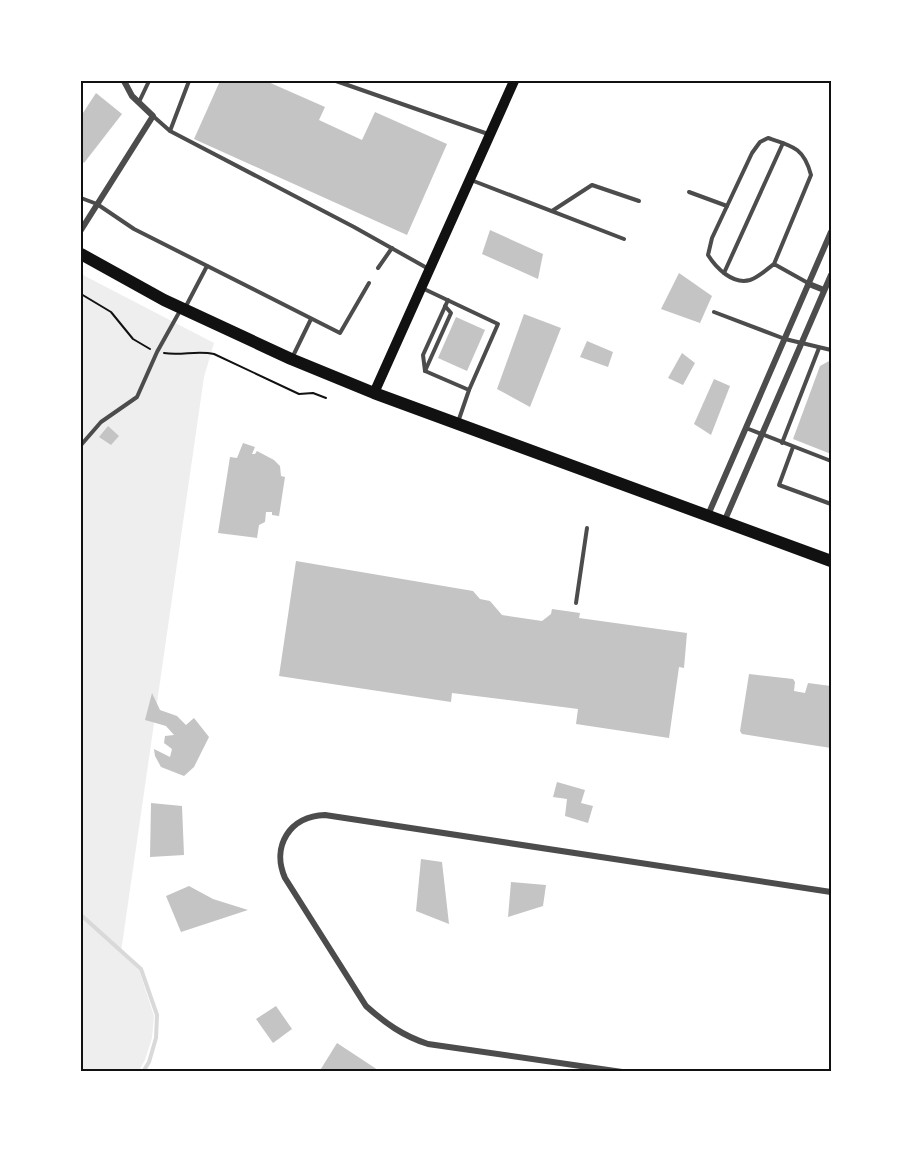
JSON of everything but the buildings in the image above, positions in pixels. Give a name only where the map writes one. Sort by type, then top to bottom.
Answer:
[{"type":"main road","points":[[374,393],[514,81]]},
{"type":"main road","points":[[81,254],[183,309],[291,359],[374,393],[831,561]]},
{"type":"street","points":[[81,230],[153,116],[132,96],[124,81]]},
{"type":"street","points":[[708,515],[831,232]]},
{"type":"street","points":[[724,522],[831,275]]},
{"type":"street","points":[[808,284],[824,290]]},
{"type":"street","points":[[622,1072],[428,1044],[402,1034],[381,1019],[366,1006],[285,878],[280,851],[291,830],[302,820],[325,816],[831,892]]},
{"type":"lane","points":[[139,103],[149,81]]},
{"type":"lane","points":[[170,131],[189,81]]},
{"type":"lane","points":[[336,81],[489,134]]},
{"type":"lane","points":[[153,116],[170,131],[430,269]]},
{"type":"lane","points":[[768,138],[783,143],[795,147],[807,161],[812,175],[774,264],[748,281],[719,271],[708,255],[712,238],[752,153],[760,142],[768,138]]},
{"type":"lane","points":[[724,273],[783,143]]},
{"type":"lane","points":[[470,180],[624,239]]},
{"type":"lane","points":[[552,211],[592,185],[639,201]]},
{"type":"lane","points":[[688,192],[726,206]]},
{"type":"lane","points":[[81,198],[97,204],[134,229],[340,333],[369,283]]},
{"type":"lane","points":[[378,268],[392,248]]},
{"type":"lane","points":[[774,264],[808,284]]},
{"type":"lane","points":[[81,445],[101,422],[137,397],[157,352],[207,266]]},
{"type":"lane","points":[[421,288],[498,324],[458,423]]},
{"type":"lane","points":[[425,371],[423,355],[448,300]]},
{"type":"lane","points":[[425,371],[451,313],[445,306]]},
{"type":"lane","points":[[714,312],[784,339],[831,350]]},
{"type":"lane","points":[[291,359],[311,319]]},
{"type":"lane","points":[[782,443],[819,348]]},
{"type":"lane","points":[[425,371],[470,390]]},
{"type":"lane","points":[[746,428],[831,461]]},
{"type":"lane","points":[[793,447],[779,485],[831,504]]},
{"type":"lane","points":[[576,603],[586,528]]},
{"type":"path","points":[[81,294],[116,317],[133,339],[142,346],[157,352],[184,354],[202,351],[214,354],[299,394],[313,393],[326,398]]},
{"type":"shaded area","points":[[81,274],[214,343],[204,377],[121,952],[139,970],[154,1016],[152,1038],[145,1060],[138,1072],[81,1072]]},
{"type":"waterway","points":[[81,915],[141,969],[157,1015],[156,1038],[149,1062],[143,1072]]}]
